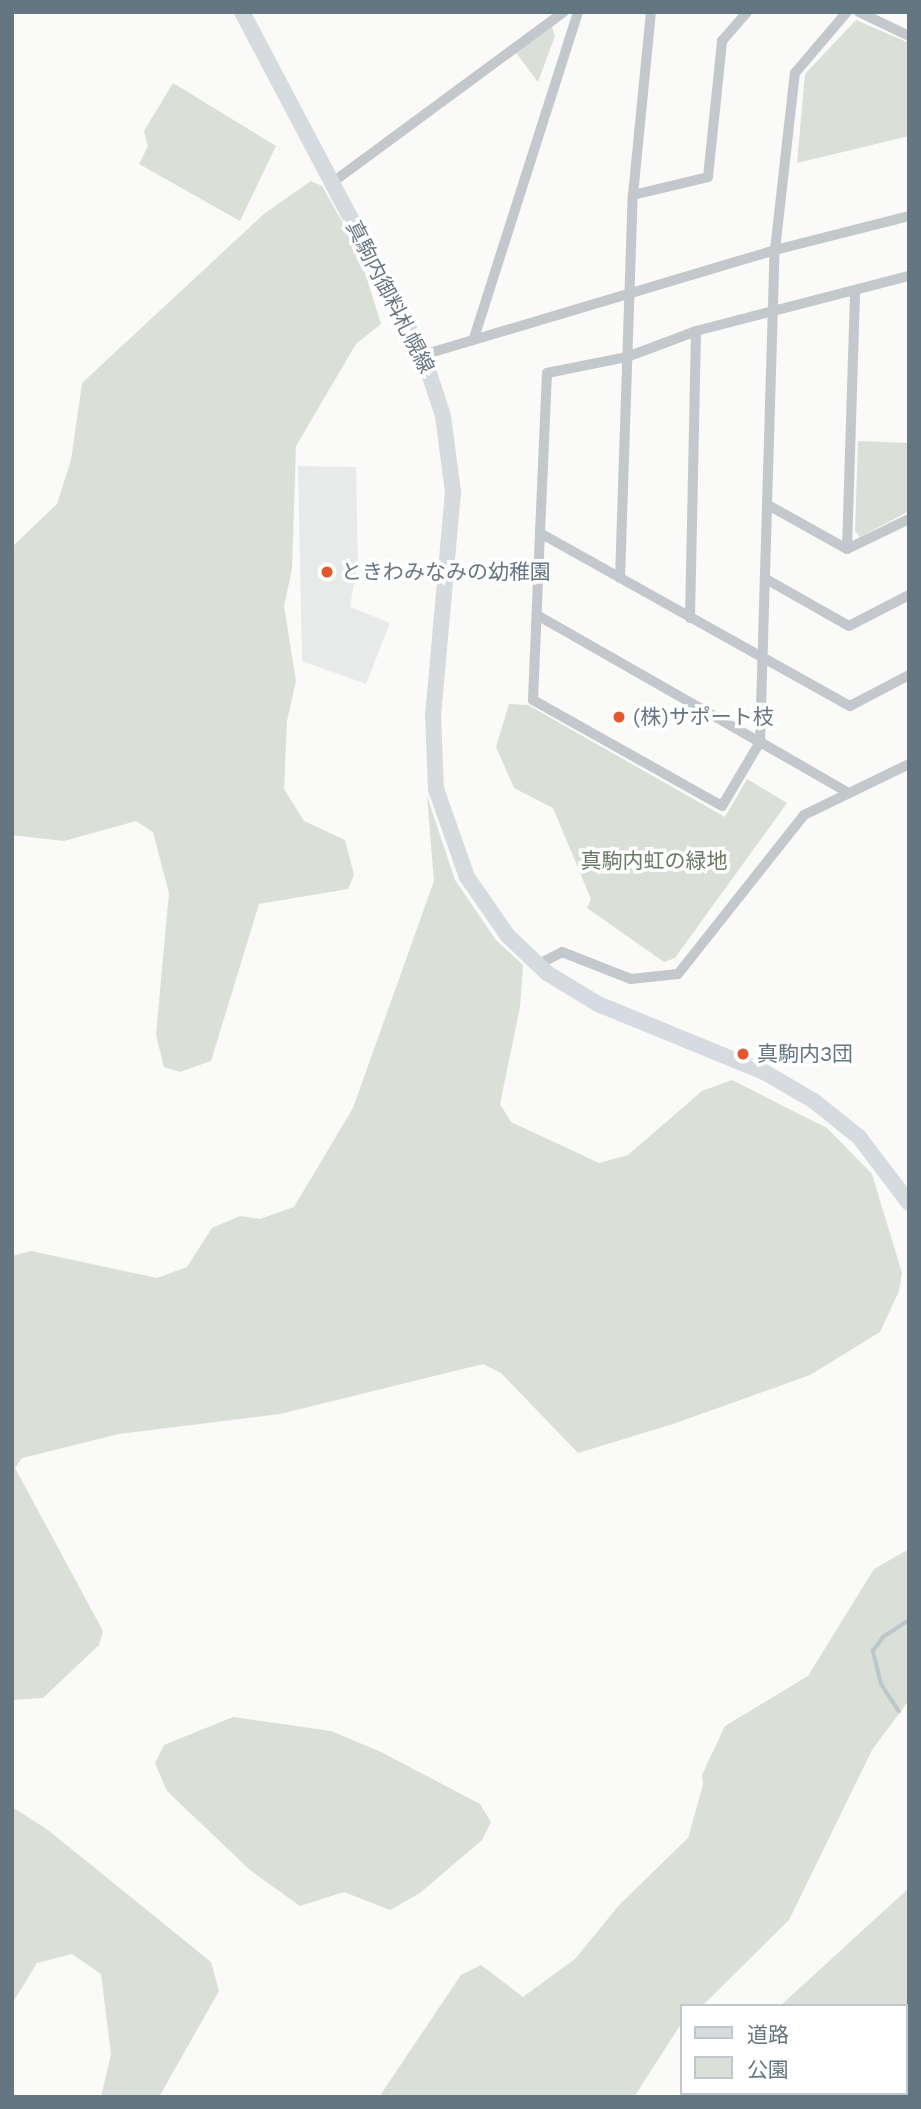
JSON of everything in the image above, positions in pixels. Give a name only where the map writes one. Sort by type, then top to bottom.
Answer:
[{"type":"main road","name":"真駒内御料札幌線","points":[[242,12],[423,355],[443,416],[453,492],[433,714],[436,789],[467,877],[508,936],[537,965],[598,1004],[764,1072],[814,1101],[859,1137],[909,1203]]},
{"type":"street","points":[[333,182],[564,12]]},
{"type":"street","points":[[474,338],[578,12]]},
{"type":"street","points":[[620,578],[633,195],[651,12]]},
{"type":"street","points":[[633,195],[708,177],[722,41],[747,12]]},
{"type":"street","points":[[847,12],[795,73],[775,250],[774,313],[766,579],[761,659],[760,742],[722,806],[533,700],[547,373],[627,356],[696,331],[774,313],[909,276]]},
{"type":"street","points":[[859,12],[909,36]]},
{"type":"street","points":[[423,355],[775,250],[909,216]]},
{"type":"street","points":[[847,550],[855,290]]},
{"type":"street","points":[[690,618],[696,331]]},
{"type":"street","points":[[768,505],[847,550]]},
{"type":"street","points":[[847,550],[909,519]]},
{"type":"street","points":[[540,533],[761,659],[850,706],[909,674]]},
{"type":"street","points":[[766,579],[849,626],[909,595]]},
{"type":"street","points":[[537,615],[847,792]]},
{"type":"street","points":[[537,965],[562,952],[631,979],[678,974],[804,815],[847,792],[907,767]]},
{"type":"shaded area","name":"ときわみなみの幼稚園","points":[[298,466],[356,467],[358,561],[350,607],[390,623],[366,684],[302,661]]},
{"type":"green space","points":[[856,20],[909,43],[909,136],[797,163],[805,74]]},
{"type":"green space","points":[[552,27],[555,36],[538,82],[514,50],[539,29]]},
{"type":"green space","points":[[173,83],[276,146],[240,221],[139,164],[148,146],[144,131]]},
{"type":"green space","points":[[311,181],[322,186],[358,250],[381,324],[356,344],[296,446],[292,569],[284,606],[296,681],[287,721],[284,789],[304,821],[345,840],[354,875],[348,889],[259,904],[211,1061],[180,1072],[164,1067],[156,1035],[169,893],[153,832],[136,821],[64,841],[12,835],[12,547],[57,504],[71,460],[82,383],[265,213]]},
{"type":"green space","points":[[858,441],[909,443],[909,511],[860,537],[855,531]]},
{"type":"green space","name":"真駒内虹の緑地","points":[[509,704],[528,705],[725,817],[747,779],[787,803],[675,958],[664,962],[587,908],[591,899],[553,808],[514,788],[496,747]]},
{"type":"green space","points":[[427,796],[455,880],[496,940],[523,965],[520,1007],[500,1104],[511,1122],[599,1163],[628,1155],[702,1091],[732,1080],[827,1128],[872,1174],[902,1273],[899,1291],[880,1332],[810,1375],[673,1424],[578,1453],[501,1373],[483,1364],[280,1414],[119,1434],[22,1458],[15,1468],[103,1631],[99,1645],[43,1698],[12,1700],[12,1256],[31,1251],[157,1278],[187,1267],[212,1228],[240,1216],[260,1219],[294,1207],[353,1108],[434,881]]},
{"type":"green space","points":[[909,1549],[909,1700],[872,1750],[789,1920],[704,2004],[680,2004],[680,2026],[634,2097],[379,2097],[461,1975],[481,1965],[523,1997],[575,1959],[620,1904],[688,1838],[703,1785],[702,1775],[725,1726],[808,1676],[874,1569]]},
{"type":"green space","points":[[233,1717],[331,1731],[381,1752],[480,1804],[491,1822],[482,1840],[420,1893],[390,1910],[344,1892],[300,1906],[250,1870],[167,1791],[155,1763],[164,1745]]},
{"type":"green space","points":[[12,1807],[48,1830],[211,1962],[219,1991],[159,2097],[101,2097],[111,2054],[101,1974],[72,1954],[37,1963],[12,2004]]},
{"type":"green space","points":[[909,1888],[909,2097],[713,2097],[907,2095],[907,2004],[782,2004]]},
{"type":"waterway","points":[[899,1712],[881,1684],[873,1651],[883,1637],[909,1620]]},
{"type":"place","name":"ときわみなみの幼稚園","points":[[327,572]]},
{"type":"place","name":"(株)サポート枝","points":[[619,717]]},
{"type":"place","name":"真駒内3団","points":[[743,1054]]}]
